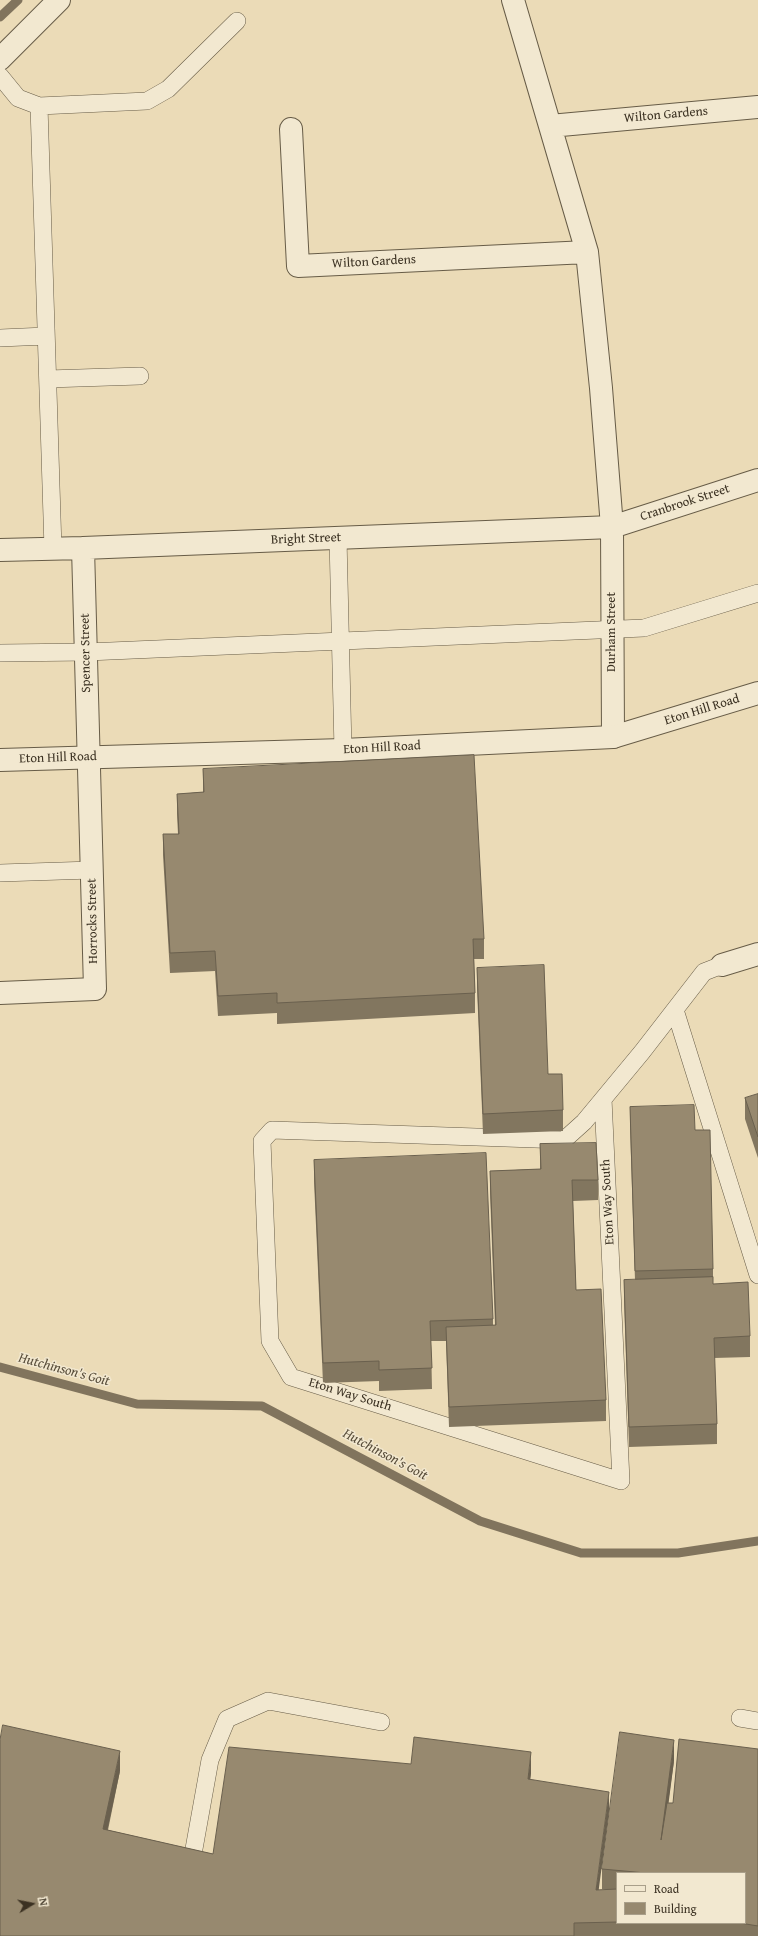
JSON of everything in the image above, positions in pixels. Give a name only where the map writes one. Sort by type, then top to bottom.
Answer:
[{"type":"street","points":[[0,59],[60,0]]},
{"type":"street","points":[[513,0],[587,252],[602,388],[612,527]]},
{"type":"street","name":"Wilton Gardens","points":[[550,126],[758,107]]},
{"type":"street","name":"Wilton Gardens","points":[[291,128],[298,266],[587,252]]},
{"type":"street","name":"Cranbrook Street","points":[[612,527],[758,480]]},
{"type":"street","name":"Bright Street","points":[[0,550],[612,527]]},
{"type":"street","name":"Durham Street","points":[[612,527],[613,737]]},
{"type":"street","name":"Spencer Street","points":[[83,548],[87,652],[88,757]]},
{"type":"street","name":"Eton Hill Road","points":[[0,760],[343,750],[613,737],[758,693]]},
{"type":"street","name":"Horrocks Street","points":[[0,993],[95,989],[88,757]]},
{"type":"street","name":"Eton Way South","points":[[722,965],[758,954]]},
{"type":"lane","points":[[0,76],[18,98],[40,106],[147,100],[168,89],[238,21]]},
{"type":"lane","points":[[40,106],[53,549]]},
{"type":"lane","points":[[0,338],[46,336]]},
{"type":"lane","points":[[48,379],[140,376]]},
{"type":"lane","points":[[338,538],[343,750]]},
{"type":"lane","points":[[0,653],[87,652],[644,628],[758,593]]},
{"type":"lane","points":[[0,873],[92,870]]},
{"type":"lane","name":"Eton Way South","points":[[603,1100],[621,1481],[291,1377],[270,1341],[262,1141],[272,1130],[564,1140],[584,1122],[603,1100],[704,972],[722,965]]},
{"type":"lane","points":[[674,1010],[758,1275]]},
{"type":"lane","points":[[188,1884],[210,1760],[227,1719],[268,1701],[381,1722]]},
{"type":"lane","points":[[740,1718],[758,1721]]},
{"type":"building","points":[[474,755],[484,939],[473,939],[475,993],[277,1003],[277,993],[218,996],[215,951],[170,953],[163,834],[179,834],[177,794],[204,792],[203,769]]},
{"type":"building","points":[[544,965],[548,1074],[562,1074],[563,1110],[483,1114],[477,968]]},
{"type":"building","points":[[758,1094],[758,1137],[745,1098]]},
{"type":"building","points":[[694,1105],[695,1130],[710,1130],[713,1269],[635,1271],[630,1107]]},
{"type":"building","points":[[596,1143],[598,1180],[572,1180],[576,1290],[601,1289],[606,1400],[449,1407],[446,1327],[496,1325],[490,1171],[541,1169],[540,1144]]},
{"type":"building","points":[[486,1153],[493,1319],[430,1321],[432,1368],[379,1370],[379,1361],[323,1363],[314,1160]]},
{"type":"building","points":[[713,1277],[713,1284],[748,1282],[750,1336],[714,1338],[717,1424],[629,1427],[624,1280]]},
{"type":"building","points":[[3,1725],[120,1751],[103,1829],[213,1854],[229,1747],[411,1764],[414,1737],[531,1752],[528,1779],[609,1792],[596,1890],[616,1889],[616,1922],[574,1923],[574,1936],[0,1936],[0,1740]]},
{"type":"building","points":[[620,1732],[674,1740],[661,1840],[667,1803],[673,1803],[679,1739],[758,1749],[758,1926],[746,1924],[746,1872],[635,1872],[602,1869]]},
{"type":"waterway","points":[[0,17],[18,0]]},
{"type":"waterway","name":"Hutchinson's Goit","points":[[0,1367],[137,1404],[262,1406],[480,1521],[581,1553],[678,1553],[758,1541]]}]
